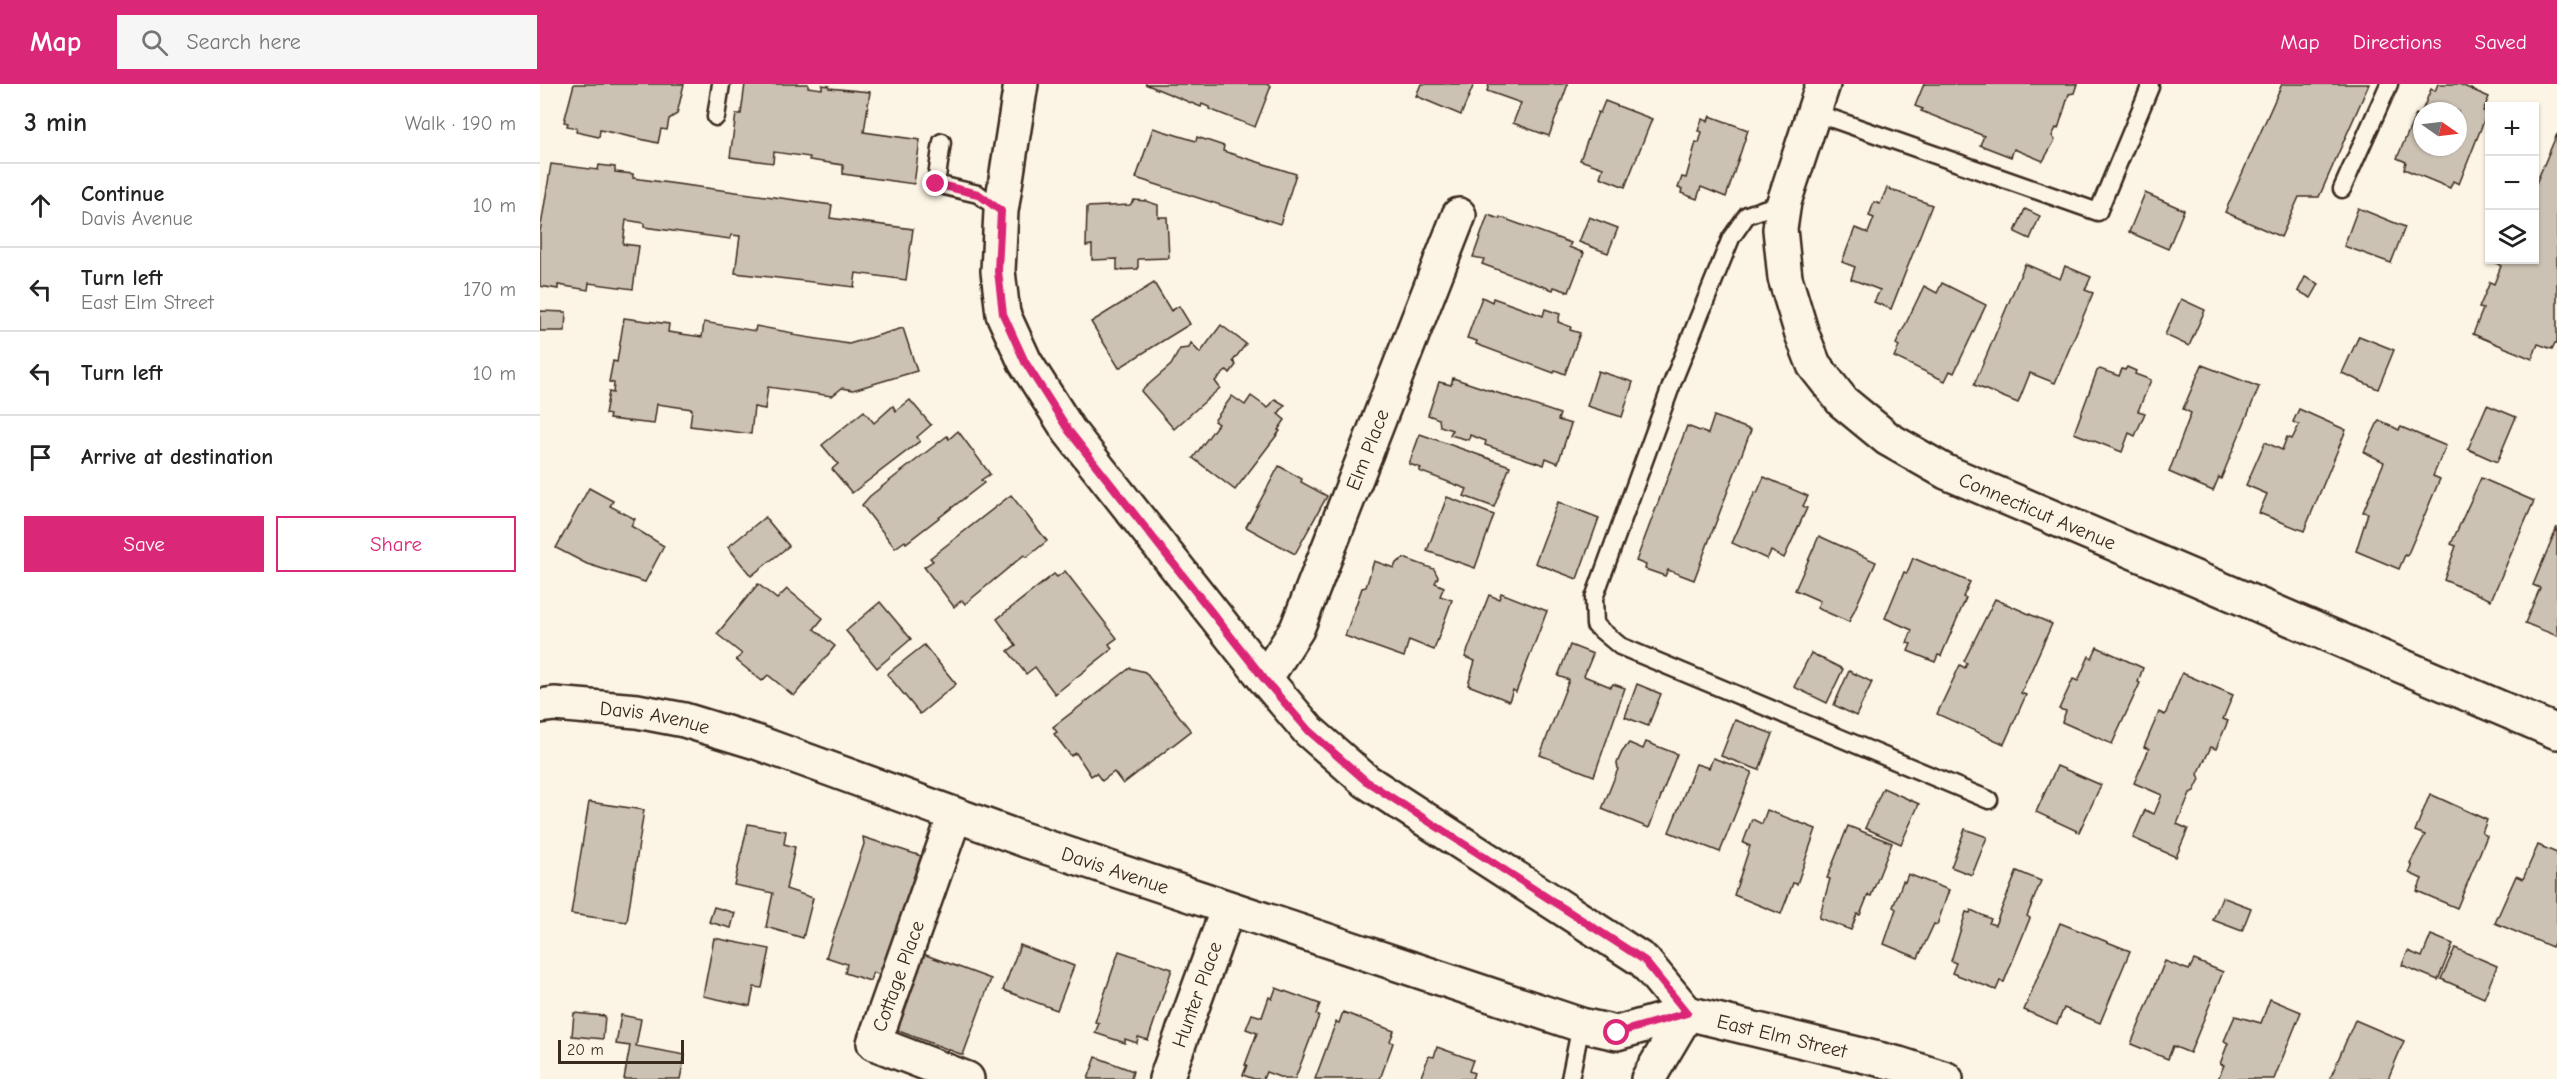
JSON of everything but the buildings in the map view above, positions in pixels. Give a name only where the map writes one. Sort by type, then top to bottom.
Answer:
[{"type":"street","points":[[1021,84],[1001,211],[998,271],[1003,314],[1025,362],[1069,431],[1265,680],[1309,731],[1366,781],[1644,960],[1687,1013],[1648,1079]]},
{"type":"street","name":"Connecticut Avenue","points":[[1818,98],[1784,202],[1780,230],[1785,279],[1814,365],[1843,402],[1888,439],[1946,472],[2557,732]]},
{"type":"street","name":"Elm Place","points":[[1265,680],[1297,629],[1459,215]]},
{"type":"street","name":"Davis Avenue","points":[[545,697],[684,720],[756,742],[955,815],[1581,1025],[1617,1033],[1687,1013]]},
{"type":"street","name":"Cottage Place","points":[[955,815],[874,1043],[966,1079]]},
{"type":"street","name":"Hunter Place","points":[[1166,1079],[1228,908]]},
{"type":"street","name":"East Elm Street","points":[[1687,1013],[1899,1064],[1946,1079]]},
{"type":"lane","points":[[716,117],[721,84]]},
{"type":"lane","points":[[2342,189],[2389,84]]},
{"type":"lane","points":[[1818,98],[2098,212],[2150,87]]},
{"type":"lane","points":[[942,142],[936,184],[978,194],[1001,211]]},
{"type":"lane","points":[[1784,202],[1747,215],[1731,238],[1673,381],[1594,598],[1595,625],[1620,646],[1989,800]]},
{"type":"lane","points":[[1570,1079],[1581,1025]]},
{"type":"route","points":[[936,184],[978,194],[1001,211],[998,271],[1003,314],[1025,362],[1069,431],[1265,680],[1309,731],[1366,781],[1644,960],[1687,1013],[1617,1033]]}]
